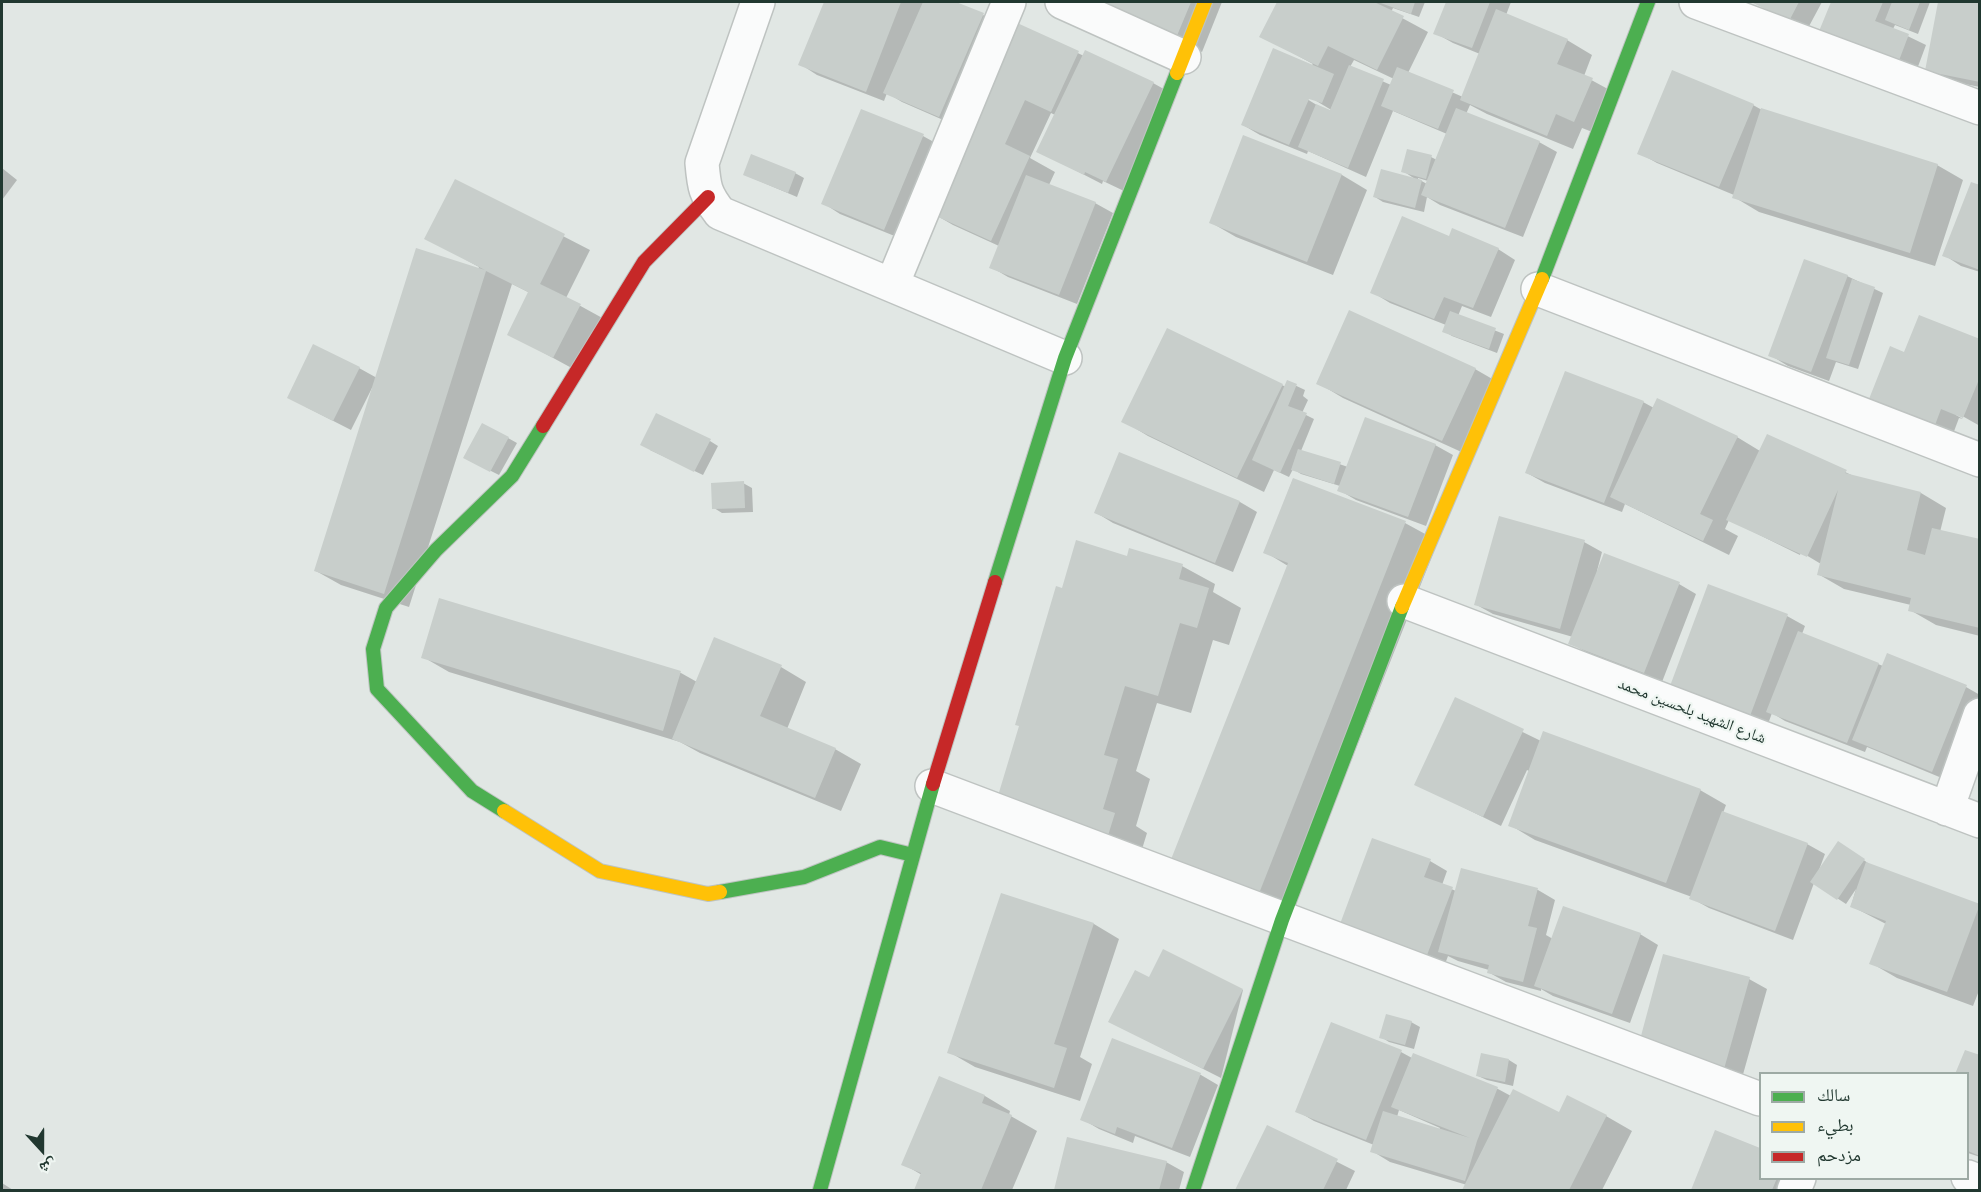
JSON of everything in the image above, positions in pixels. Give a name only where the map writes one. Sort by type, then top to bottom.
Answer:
[{"type":"street","points":[[758,2],[702,163],[703,182],[708,197],[720,213],[1065,358]]},
{"type":"street","points":[[892,285],[1009,2]]},
{"type":"street","points":[[1062,2],[1184,57]]},
{"type":"street","points":[[820,1191],[932,786],[1065,358],[1205,2]]},
{"type":"street","points":[[1193,1191],[1282,920],[1404,601],[1538,290],[1648,2]]},
{"type":"street","points":[[1696,2],[1980,108]]},
{"type":"street","points":[[708,197],[644,262],[512,476],[436,550],[386,608],[373,649],[377,689],[472,791],[600,871],[708,894],[804,877],[880,847],[913,855]]},
{"type":"street","points":[[1538,290],[1980,460]]},
{"type":"street","name":"شارع الشهيد بلحسين محمد","points":[[1404,601],[1980,821]]},
{"type":"street","points":[[1947,809],[1980,715]]},
{"type":"street","points":[[932,786],[1759,1098]]},
{"type":"building","points":[[824,2],[901,2],[866,92],[798,65]]},
{"type":"building","points":[[923,2],[956,2],[984,13],[939,117],[883,93]]},
{"type":"building","points":[[1092,2],[1191,2],[1176,38]]},
{"type":"building","points":[[1277,2],[1374,2],[1404,16],[1377,70],[1328,46],[1318,66],[1259,37]]},
{"type":"building","points":[[1378,2],[1415,2],[1411,14]]},
{"type":"building","points":[[1446,2],[1490,2],[1472,48],[1433,34]]},
{"type":"building","points":[[1751,2],[1799,2],[1789,21]]},
{"type":"building","points":[[1831,2],[1883,2],[1875,21],[1909,34],[1895,71],[1815,41]]},
{"type":"building","points":[[1892,2],[1920,2],[1909,30],[1885,20]]},
{"type":"building","points":[[1938,2],[1980,2],[1980,82],[1925,71]]},
{"type":"building","points":[[1496,9],[1568,39],[1557,64],[1593,78],[1574,122],[1556,114],[1547,136],[1460,100]]},
{"type":"building","points":[[1015,22],[1079,51],[1051,112],[1025,100],[1005,144],[1030,156],[991,241],[925,211]]},
{"type":"building","points":[[1273,48],[1334,74],[1322,103],[1309,99],[1289,145],[1241,125]]},
{"type":"building","points":[[1085,50],[1154,82],[1106,182],[1085,172],[1084,175],[1036,152]]},
{"type":"building","points":[[1349,65],[1384,79],[1348,168],[1298,147],[1316,104],[1330,110]]},
{"type":"building","points":[[1397,67],[1454,90],[1438,129],[1381,106]]},
{"type":"building","points":[[1672,70],[1754,104],[1719,187],[1637,154]]},
{"type":"building","points":[[1456,108],[1540,141],[1505,228],[1421,195]]},
{"type":"building","points":[[1761,108],[1938,164],[1910,253],[1732,198]]},
{"type":"building","points":[[861,109],[924,134],[884,230],[821,204]]},
{"type":"building","points":[[1243,135],[1342,174],[1307,262],[1209,223]]},
{"type":"building","points":[[1407,149],[1432,155],[1426,179],[1401,172]]},
{"type":"building","points":[[751,154],[796,172],[788,193],[743,175]]},
{"type":"building","points":[[1381,169],[1422,180],[1415,208],[1373,197]]},
{"type":"building","points":[[1026,175],[1096,202],[1059,295],[989,268]]},
{"type":"building","points":[[455,179],[565,234],[540,284],[581,304],[553,358],[507,335],[528,292],[486,271],[384,594],[314,571],[416,248],[485,270],[424,239]]},
{"type":"building","points":[[1971,182],[1980,185],[1980,270],[1942,256]]},
{"type":"building","points":[[1402,216],[1449,236],[1452,228],[1499,248],[1473,308],[1444,297],[1434,319],[1370,293]]},
{"type":"building","points":[[1804,259],[1848,275],[1811,372],[1768,356]]},
{"type":"building","points":[[1852,279],[1875,287],[1849,365],[1826,358]]},
{"type":"building","points":[[1349,310],[1476,368],[1442,441],[1316,384]]},
{"type":"building","points":[[1450,311],[1496,328],[1489,349],[1442,332]]},
{"type":"building","points":[[1919,315],[1980,339],[1980,377],[1963,418],[1941,409],[1935,425],[1869,399],[1890,346],[1904,352]]},
{"type":"building","points":[[1167,328],[1283,384],[1237,478],[1121,422]]},
{"type":"building","points":[[313,344],[360,367],[333,421],[287,398]]},
{"type":"building","points":[[1565,371],[1644,401],[1604,503],[1525,473]]},
{"type":"building","points":[[1287,380],[1297,384],[1288,406],[1307,413],[1280,473],[1252,460]]},
{"type":"building","points":[[1657,398],[1738,436],[1700,514],[1713,520],[1703,541],[1610,497]]},
{"type":"building","points":[[656,413],[711,439],[694,472],[640,445]]},
{"type":"building","points":[[1365,417],[1436,444],[1408,517],[1337,491]]},
{"type":"building","points":[[482,423],[509,437],[490,472],[463,458]]},
{"type":"building","points":[[1767,434],[1847,470],[1845,473],[1921,492],[1907,550],[1925,555],[1932,528],[1980,539],[1980,628],[1908,611],[1911,598],[1817,575],[1838,490],[1807,557],[1726,520]]},
{"type":"building","points":[[1298,449],[1341,462],[1334,484],[1291,470]]},
{"type":"building","points":[[1119,452],[1240,501],[1215,563],[1094,513]]},
{"type":"building","points":[[1293,478],[1406,521],[1256,901],[1168,867],[1288,563],[1263,553]]},
{"type":"building","points":[[744,481],[745,508],[712,509],[711,483]]},
{"type":"building","points":[[1499,516],[1585,540],[1560,629],[1474,605]]},
{"type":"building","points":[[1076,540],[1127,556],[1129,548],[1183,564],[1179,579],[1209,588],[1197,628],[1180,623],[1158,696],[1125,686],[1104,755],[1118,759],[1103,809],[1115,813],[1106,842],[994,809],[1019,726],[1015,725],[1056,586],[1062,588]]},
{"type":"building","points":[[1604,553],[1680,582],[1644,673],[1568,644]]},
{"type":"building","points":[[1708,584],[1788,614],[1750,716],[1670,686]]},
{"type":"building","points":[[439,598],[681,671],[663,731],[421,658]]},
{"type":"building","points":[[1798,631],[1879,663],[1847,743],[1766,712]]},
{"type":"building","points":[[714,637],[782,665],[760,716],[836,748],[815,798],[672,739]]},
{"type":"building","points":[[1887,653],[1967,685],[1932,772],[1852,740]]},
{"type":"building","points":[[1455,697],[1524,729],[1483,817],[1414,785]]},
{"type":"building","points":[[1543,731],[1701,789],[1666,883],[1508,826]]},
{"type":"building","points":[[1722,811],[1808,843],[1775,931],[1689,899]]},
{"type":"building","points":[[1372,838],[1431,859],[1424,877],[1453,887],[1427,955],[1340,924]]},
{"type":"building","points":[[1838,841],[1865,859],[1837,900],[1810,882]]},
{"type":"building","points":[[1866,862],[1980,904],[1947,992],[1869,964],[1886,921],[1850,907]]},
{"type":"building","points":[[1461,868],[1538,888],[1528,926],[1537,928],[1523,982],[1487,973],[1489,965],[1438,952]]},
{"type":"building","points":[[1001,893],[1094,923],[1054,1044],[1067,1048],[1054,1088],[947,1053]]},
{"type":"building","points":[[1563,906],[1641,933],[1612,1014],[1534,986]]},
{"type":"building","points":[[1163,949],[1243,989],[1203,1069],[1108,1022],[1135,970],[1149,977]]},
{"type":"building","points":[[1663,954],[1750,977],[1724,1069],[1638,1047]]},
{"type":"building","points":[[1386,1014],[1412,1021],[1405,1045],[1379,1038]]},
{"type":"building","points":[[1331,1022],[1402,1050],[1366,1140],[1295,1112]]},
{"type":"building","points":[[1112,1038],[1201,1073],[1172,1148],[1117,1127],[1115,1134],[1080,1120]]},
{"type":"building","points":[[1965,1050],[1980,1055],[1980,1156],[1969,1151],[1969,1072],[1956,1072]]},
{"type":"building","points":[[1413,1053],[1498,1087],[1477,1141],[1465,1181],[1370,1152],[1383,1111],[1470,1138],[1391,1107]]},
{"type":"building","points":[[1481,1053],[1509,1059],[1505,1082],[1476,1076]]},
{"type":"building","points":[[939,1076],[985,1095],[982,1103],[1012,1115],[981,1190],[914,1190],[921,1173],[901,1165]]},
{"type":"building","points":[[1513,1089],[1559,1112],[1567,1095],[1607,1115],[1569,1190],[1462,1190]]},
{"type":"building","points":[[1267,1125],[1338,1159],[1323,1190],[1235,1190]]},
{"type":"building","points":[[1715,1130],[1759,1148],[1759,1180],[1776,1180],[1772,1190],[1691,1190]]},
{"type":"building","points":[[1067,1137],[1167,1161],[1159,1190],[1054,1190]]},
{"type":"traffic: fast","points":[[1542,279],[1648,2]]},
{"type":"traffic: fast","points":[[995,582],[1065,358],[1177,73]]},
{"type":"traffic: fast","points":[[504,811],[472,791],[377,689],[373,649],[386,608],[436,550],[512,476],[543,426]]},
{"type":"traffic: fast","points":[[1193,1190],[1282,920],[1402,607]]},
{"type":"traffic: fast","points":[[820,1190],[933,784]]},
{"type":"traffic: fast","points":[[720,892],[804,877],[880,847],[913,855]]},
{"type":"traffic: slow","points":[[1177,73],[1205,2]]},
{"type":"traffic: slow","points":[[1402,607],[1542,279]]},
{"type":"traffic: slow","points":[[504,811],[600,871],[708,894],[720,892]]},
{"type":"traffic: jam","points":[[543,426],[644,262],[708,197]]},
{"type":"traffic: jam","points":[[933,784],[995,582]]}]
